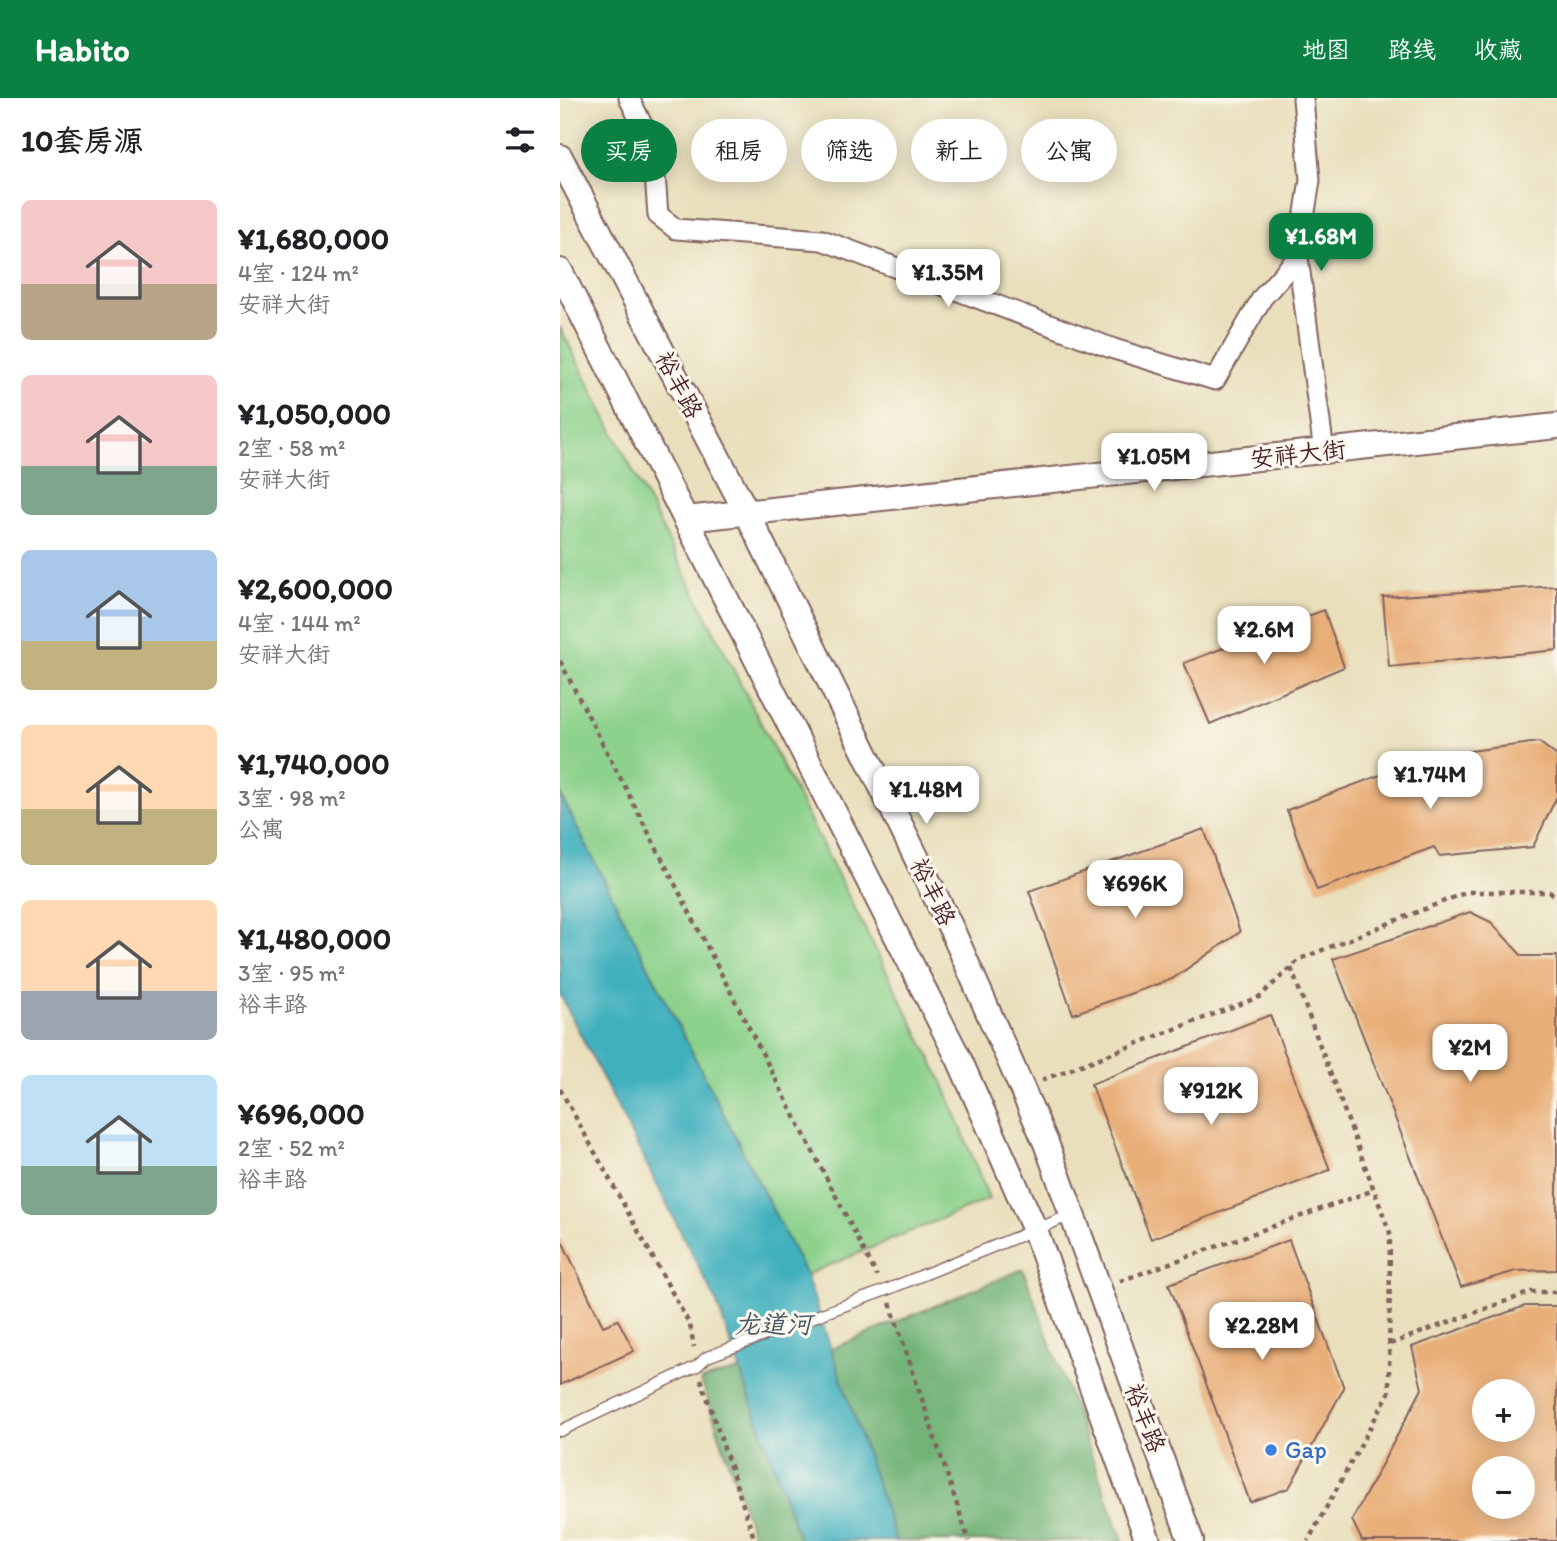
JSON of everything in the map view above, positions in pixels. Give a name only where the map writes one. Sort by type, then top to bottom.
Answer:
[{"type":"street","points":[[629,98],[653,147],[658,215],[676,229],[822,240],[1114,348],[1215,380],[1262,298],[1298,257]]},
{"type":"street","points":[[1303,98],[1310,180],[1298,257],[1324,452]]},
{"type":"street","name":"裕丰路","points":[[560,157],[747,513],[952,930],[1023,1087],[1191,1541]]},
{"type":"street","name":"裕丰路","points":[[560,271],[960,1059],[1035,1230],[1147,1541]]},
{"type":"street","name":"安祥大街","points":[[686,519],[1557,426]]},
{"type":"lane","points":[[560,1431],[697,1366],[707,1357],[886,1290],[1072,1214]]},
{"type":"path","points":[[560,661],[862,1251],[886,1290],[969,1541]]},
{"type":"path","points":[[1023,1087],[1259,997],[1300,959],[1467,892],[1549,892],[1557,896]]},
{"type":"path","points":[[1291,968],[1390,1233],[1389,1393],[1308,1541]]},
{"type":"path","points":[[560,1089],[690,1325],[697,1366],[755,1541]]},
{"type":"path","points":[[1097,1290],[1374,1190]]},
{"type":"path","points":[[1390,1344],[1531,1292],[1557,1292]]},
{"type":"green space","points":[[560,327],[945,1087],[989,1199],[806,1275],[560,794]]},
{"type":"green space","points":[[1023,1269],[1123,1541],[896,1541],[831,1349]]},
{"type":"green space","points":[[740,1370],[800,1541],[755,1541],[701,1380]]},
{"type":"water","name":"龙道河","points":[[560,794],[806,1275],[896,1541],[800,1541],[716,1301],[560,994]]},
{"type":"building","points":[[1557,586],[1557,650],[1389,667],[1383,597]]},
{"type":"building","points":[[1324,610],[1344,667],[1210,724],[1184,663]]},
{"type":"building","points":[[1539,742],[1557,756],[1557,796],[1533,847],[1439,856],[1434,847],[1317,890],[1287,810],[1431,756]]},
{"type":"building","points":[[1204,829],[1240,932],[1172,979],[1073,1014],[1029,891]]},
{"type":"building","points":[[1470,912],[1491,922],[1522,956],[1557,956],[1557,1270],[1516,1271],[1461,1287],[1333,959]]},
{"type":"building","points":[[1270,1015],[1330,1170],[1151,1239],[1091,1084]]},
{"type":"building","points":[[560,1237],[603,1326],[618,1320],[634,1351],[560,1385]]},
{"type":"building","points":[[1289,1240],[1344,1388],[1289,1488],[1250,1502],[1169,1284]]},
{"type":"building","points":[[1525,1306],[1557,1306],[1557,1541],[1362,1541],[1352,1520],[1422,1389],[1412,1347]]},
{"type":"place","name":"Gap","points":[[1271,1450]]}]
